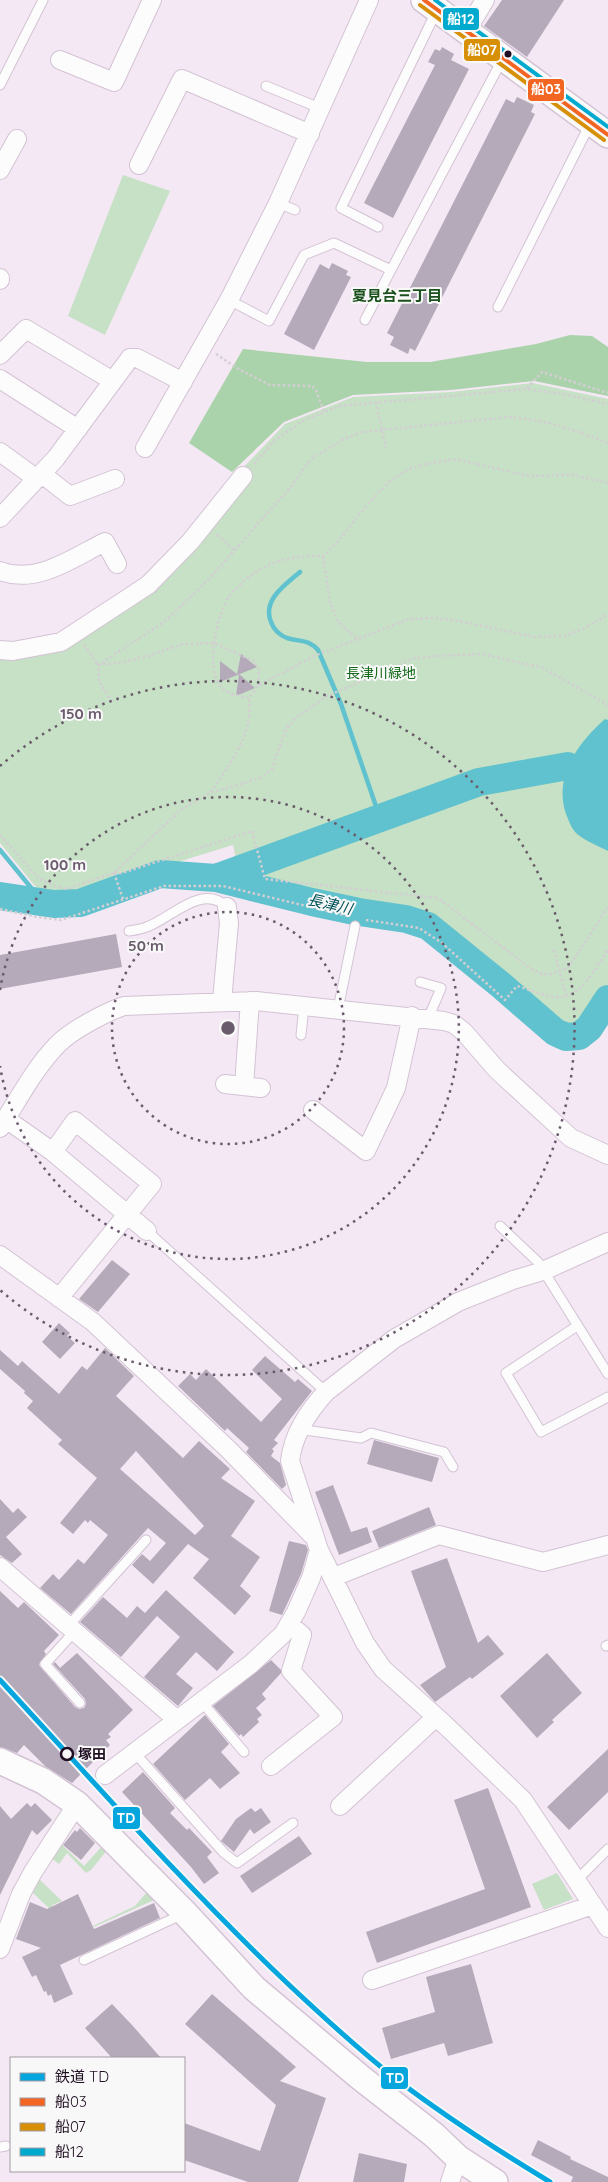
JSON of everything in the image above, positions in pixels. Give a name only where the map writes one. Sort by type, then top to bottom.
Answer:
[{"type":"street","points":[[60,60],[114,82],[152,0]]},
{"type":"street","points":[[146,448],[229,300],[278,203],[322,109],[369,0]]},
{"type":"street","points":[[466,31],[486,0]]},
{"type":"street","points":[[431,5],[599,129]]},
{"type":"street","points":[[139,165],[182,79],[310,134]]},
{"type":"street","points":[[0,170],[18,139]]},
{"type":"street","points":[[0,354],[26,329],[113,380]]},
{"type":"street","points":[[2,511],[56,458],[130,358],[137,358],[183,382]]},
{"type":"street","points":[[0,379],[78,429]]},
{"type":"street","points":[[0,452],[70,496],[115,479]]},
{"type":"street","points":[[0,650],[13,651],[61,642],[148,585],[190,542],[243,476]]},
{"type":"street","points":[[0,571],[24,576],[42,573],[105,542],[116,564]]},
{"type":"street","points":[[222,1001],[229,923],[227,907]]},
{"type":"street","points":[[225,1084],[252,1087],[250,1001]]},
{"type":"street","points":[[147,1231],[128,1213],[53,1152],[3,1124],[58,1043],[111,1010],[124,1006],[250,1001],[420,1017],[454,1024],[464,1032],[497,1070],[571,1138],[608,1155]]},
{"type":"street","points":[[313,1110],[366,1151],[396,1088],[420,1017]]},
{"type":"street","points":[[53,1152],[75,1120],[152,1184],[59,1298]]},
{"type":"street","points":[[607,1244],[543,1271],[513,1280],[458,1302],[394,1339],[326,1392],[316,1403],[298,1430],[290,1461],[317,1544],[334,1577],[355,1626],[383,1669],[523,1800],[608,1928]]},
{"type":"street","points":[[0,1255],[93,1322],[230,1450],[317,1544]]},
{"type":"street","points":[[334,1577],[440,1535],[543,1562],[608,1545]]},
{"type":"street","points":[[105,1775],[176,1719],[251,1664],[283,1634],[311,1578],[317,1544]]},
{"type":"street","points":[[0,1567],[176,1719]]},
{"type":"street","points":[[271,1766],[333,1717],[290,1672],[302,1635],[289,1624]]},
{"type":"street","points":[[340,1806],[436,1717]]},
{"type":"street","points":[[0,1761],[43,1781],[77,1804],[185,1913],[254,1988],[361,2078],[434,2135],[458,2158],[495,2182]]},
{"type":"street","points":[[0,1949],[29,1880],[77,1804]]},
{"type":"street","points":[[372,1980],[593,1905]]},
{"type":"street","points":[[450,2182],[458,2158]]},
{"type":"lane","points":[[0,84],[43,0]]},
{"type":"lane","points":[[378,227],[341,208],[431,5]]},
{"type":"lane","points":[[365,320],[503,58]]},
{"type":"lane","points":[[266,86],[322,109]]},
{"type":"lane","points":[[498,307],[599,129]]},
{"type":"lane","points":[[278,203],[295,210]]},
{"type":"lane","points":[[229,300],[269,321],[304,255],[334,243],[391,270]]},
{"type":"lane","points":[[129,931],[153,924],[192,901],[222,901],[227,907]]},
{"type":"lane","points":[[338,1009],[357,923]]},
{"type":"lane","points":[[420,982],[441,988],[420,1017]]},
{"type":"lane","points":[[300,1035],[304,1006]]},
{"type":"lane","points":[[500,1226],[538,1262],[608,1374]]},
{"type":"lane","points":[[147,1231],[326,1392]]},
{"type":"lane","points":[[577,1326],[506,1373],[540,1432],[608,1397]]},
{"type":"lane","points":[[298,1430],[361,1438],[371,1433],[444,1452],[453,1467]]},
{"type":"lane","points":[[80,1704],[45,1664],[146,1540]]},
{"type":"lane","points":[[201,1701],[244,1752]]},
{"type":"lane","points":[[134,1752],[224,1853],[237,1863],[293,1823]]},
{"type":"lane","points":[[576,1880],[608,1849]]},
{"type":"lane","points":[[84,1960],[185,1913]]},
{"type":"path","points":[[204,346],[240,370],[270,385],[312,386],[316,390],[324,412]]},
{"type":"path","points":[[527,389],[542,372],[608,393]]},
{"type":"path","points":[[243,476],[274,441],[304,420],[340,406],[527,389],[563,394],[608,404]]},
{"type":"path","points":[[376,402],[386,448]]},
{"type":"path","points":[[98,665],[164,622],[208,580],[289,489],[310,460],[342,440],[362,432],[490,419],[528,418],[568,428],[608,443]]},
{"type":"path","points":[[249,698],[232,695],[218,684],[213,663],[214,643],[219,621],[228,598],[257,571],[302,555],[323,556],[345,534],[364,508],[391,480],[409,469],[456,459],[528,476],[573,475],[608,483]]},
{"type":"path","points":[[205,524],[234,550]]},
{"type":"path","points":[[323,556],[330,603],[338,621],[357,639]]},
{"type":"path","points":[[210,793],[231,762],[246,732],[251,712],[249,698],[258,686],[314,656],[409,619],[433,618],[458,621],[535,637],[564,636],[585,628],[608,614]]},
{"type":"path","points":[[76,633],[98,665],[99,681],[112,702]]},
{"type":"path","points":[[98,665],[149,656],[182,644],[214,643],[254,660],[259,669],[258,686]]},
{"type":"path","points":[[114,873],[181,810],[210,793],[261,778],[272,769],[286,729],[295,719],[325,697],[412,659],[482,654],[543,668],[608,705]]},
{"type":"path","points":[[0,835],[38,878],[66,889],[252,831],[265,879],[438,898],[539,973],[548,975],[568,968],[608,907]]},
{"type":"path","points":[[114,873],[122,899]]},
{"type":"path","points":[[0,909],[61,920],[164,886],[223,886],[350,917]]},
{"type":"path","points":[[357,923],[419,928],[442,943],[506,1000],[517,986],[558,998],[573,993],[590,977],[608,949]]},
{"type":"path","points":[[554,950],[566,995]]},
{"type":"green space","points":[[123,175],[170,191],[105,335],[68,316]]},
{"type":"green space","points":[[570,335],[592,336],[608,347],[608,396],[534,381],[451,390],[353,395],[284,422],[232,472],[189,443],[243,349],[367,362],[430,362],[536,344]]},
{"type":"green space","name":"長津川緑地","points":[[533,383],[608,399],[608,986],[583,1025],[569,1031],[555,1027],[425,926],[241,882],[233,845],[64,897],[46,893],[35,886],[0,843],[0,655],[18,656],[153,588],[238,473],[285,424],[353,397],[451,392]]},
{"type":"green space","points":[[60,1843],[84,1866],[104,1844],[108,1849],[91,1870],[86,1873],[67,1853],[59,1864],[51,1858]]},
{"type":"green space","points":[[557,1873],[573,1899],[544,1910],[532,1884]]},
{"type":"green space","points":[[39,1879],[62,1901],[52,1905],[58,1917],[31,1891]]},
{"type":"green space","points":[[147,1892],[154,1900],[93,1926],[135,1906]]},
{"type":"water","points":[[605,719],[608,720],[608,851],[584,839],[575,832],[566,814],[563,800],[563,786],[571,761],[586,738]]},
{"type":"building","points":[[502,0],[564,0],[527,57],[484,26]]},
{"type":"building","points":[[442,47],[454,54],[451,60],[469,69],[393,218],[364,203],[435,65],[428,62],[435,49],[440,51]]},
{"type":"building","points":[[517,97],[534,105],[531,112],[535,114],[415,351],[410,348],[408,354],[390,345],[394,337],[387,333],[506,99],[514,103]]},
{"type":"building","points":[[332,263],[348,271],[346,275],[351,277],[314,350],[284,334],[320,264],[329,269]]},
{"type":"building","points":[[241,654],[257,667],[220,682],[220,661],[237,674]]},
{"type":"building","points":[[239,674],[255,688],[236,696]]},
{"type":"building","points":[[116,934],[122,967],[0,989],[0,955]]},
{"type":"building","points":[[112,1260],[130,1274],[98,1312],[79,1299]]},
{"type":"building","points":[[59,1323],[70,1333],[67,1336],[75,1343],[60,1359],[42,1342]]},
{"type":"building","points":[[105,1348],[134,1376],[116,1396],[183,1458],[199,1441],[230,1469],[221,1478],[255,1501],[231,1536],[260,1557],[240,1586],[251,1596],[235,1615],[193,1578],[209,1559],[188,1544],[153,1584],[132,1565],[142,1554],[150,1561],[166,1543],[148,1528],[71,1614],[40,1588],[53,1574],[59,1580],[78,1559],[84,1564],[108,1535],[90,1520],[88,1523],[85,1520],[73,1534],[60,1523],[97,1478],[58,1444],[62,1440],[27,1408],[33,1401],[24,1393],[25,1391],[0,1369],[0,1350],[18,1366],[22,1361],[59,1394],[82,1366],[87,1370]],"holes":[[[136,1451],[204,1526],[195,1535],[120,1469]]]},
{"type":"building","points":[[265,1356],[295,1382],[298,1379],[312,1391],[274,1440],[278,1443],[272,1449],[274,1451],[271,1456],[280,1463],[286,1485],[282,1489],[246,1452],[249,1448],[227,1428],[225,1431],[178,1386],[190,1374],[196,1380],[206,1369],[261,1422],[282,1399],[252,1370]]},
{"type":"building","points":[[374,1440],[439,1458],[432,1482],[367,1464]]},
{"type":"building","points":[[333,1485],[351,1532],[367,1527],[372,1542],[339,1555],[315,1492]]},
{"type":"building","points":[[0,1499],[13,1513],[18,1508],[27,1517],[6,1537],[22,1554],[12,1563],[0,1555]]},
{"type":"building","points":[[429,1507],[436,1525],[379,1548],[372,1531]]},
{"type":"building","points":[[289,1541],[306,1545],[308,1550],[301,1574],[282,1615],[269,1611]]},
{"type":"building","points":[[447,1558],[478,1643],[488,1635],[504,1654],[472,1679],[470,1677],[435,1702],[420,1685],[446,1667],[411,1571]]},
{"type":"building","points":[[166,1590],[234,1652],[217,1671],[196,1652],[176,1674],[193,1688],[178,1706],[144,1677],[180,1637],[157,1616],[121,1657],[80,1622],[103,1597],[127,1618],[137,1606],[145,1613]]},
{"type":"building","points":[[0,1591],[18,1608],[24,1602],[59,1635],[44,1651],[46,1654],[39,1665],[75,1707],[79,1709],[84,1708],[86,1704],[85,1699],[53,1664],[55,1662],[60,1668],[77,1653],[133,1710],[108,1734],[111,1737],[106,1740],[110,1745],[72,1783],[46,1767],[24,1745],[17,1753],[0,1747]]},
{"type":"building","points":[[547,1653],[582,1693],[552,1720],[554,1722],[537,1738],[500,1696]]},
{"type":"building","points":[[271,1660],[281,1670],[281,1673],[262,1694],[266,1699],[256,1708],[262,1715],[257,1719],[259,1722],[243,1737],[241,1734],[239,1736],[213,1706]]},
{"type":"building","points":[[205,1715],[229,1744],[221,1752],[240,1773],[220,1789],[210,1778],[185,1800],[153,1764]]},
{"type":"building","points":[[608,1749],[608,1792],[569,1830],[547,1807]]},
{"type":"building","points":[[143,1772],[175,1808],[170,1813],[187,1830],[189,1828],[212,1852],[207,1857],[219,1873],[204,1884],[191,1867],[122,1792]]},
{"type":"building","points":[[488,1788],[531,1907],[377,1963],[366,1932],[485,1889],[454,1800]]},
{"type":"building","points":[[27,1803],[31,1807],[35,1803],[52,1820],[37,1835],[32,1830],[0,1895],[0,1806],[11,1819]]},
{"type":"building","points":[[251,1808],[255,1812],[261,1808],[271,1822],[254,1834],[250,1829],[234,1852],[221,1841],[236,1819]]},
{"type":"building","points":[[80,1828],[95,1843],[81,1860],[63,1845],[75,1830],[77,1832]]},
{"type":"building","points":[[299,1836],[312,1854],[252,1893],[240,1876]]},
{"type":"building","points":[[78,1894],[94,1929],[154,1903],[160,1918],[60,1965],[73,1994],[54,2003],[51,1994],[48,1996],[46,1991],[44,1992],[36,1975],[32,1977],[22,1957],[41,1948],[16,1939],[30,1902],[47,1909]]},
{"type":"building","points":[[471,1964],[493,2043],[448,2056],[444,2043],[391,2059],[382,2028],[435,2012],[426,1977]]},
{"type":"building","points":[[212,1994],[296,2067],[280,2081],[326,2098],[298,2182],[248,2182],[185,2160],[185,2123],[260,2151],[276,2105],[185,2024]]},
{"type":"building","points":[[112,2004],[160,2057],[111,2057],[85,2028]]},
{"type":"building","points":[[538,2140],[571,2157],[570,2159],[608,2177],[608,2182],[571,2182],[573,2177],[531,2155]]},
{"type":"building","points":[[359,2153],[407,2164],[404,2182],[353,2182]]},
{"type":"waterway","points":[[300,572],[272,600],[269,614],[271,622],[275,630],[287,638],[307,642],[318,650],[341,704],[380,818]]},
{"type":"waterway","points":[[216,878],[479,782],[568,766]]},
{"type":"waterway","points":[[0,850],[42,901]]},
{"type":"waterway","name":"長津川","points":[[0,896],[54,904],[80,903],[160,874],[216,878],[312,902],[406,919],[428,926],[555,1032],[566,1037],[579,1036],[589,1028],[608,999]]},
{"type":"rail line","name":"TD","points":[[0,1680],[212,1909],[326,2019],[382,2068],[415,2093],[472,2133],[550,2182]]},
{"type":"transit line","name":"船03","points":[[424,0],[608,135]]},
{"type":"transit line","name":"船12","points":[[435,0],[608,127]]},
{"type":"transit line","name":"船07","points":[[420,5],[604,140]]},
{"type":"place","name":"塚田","points":[[67,1754]]},
{"type":"district","name":"夏見台三丁目","points":[[397,295]]}]
